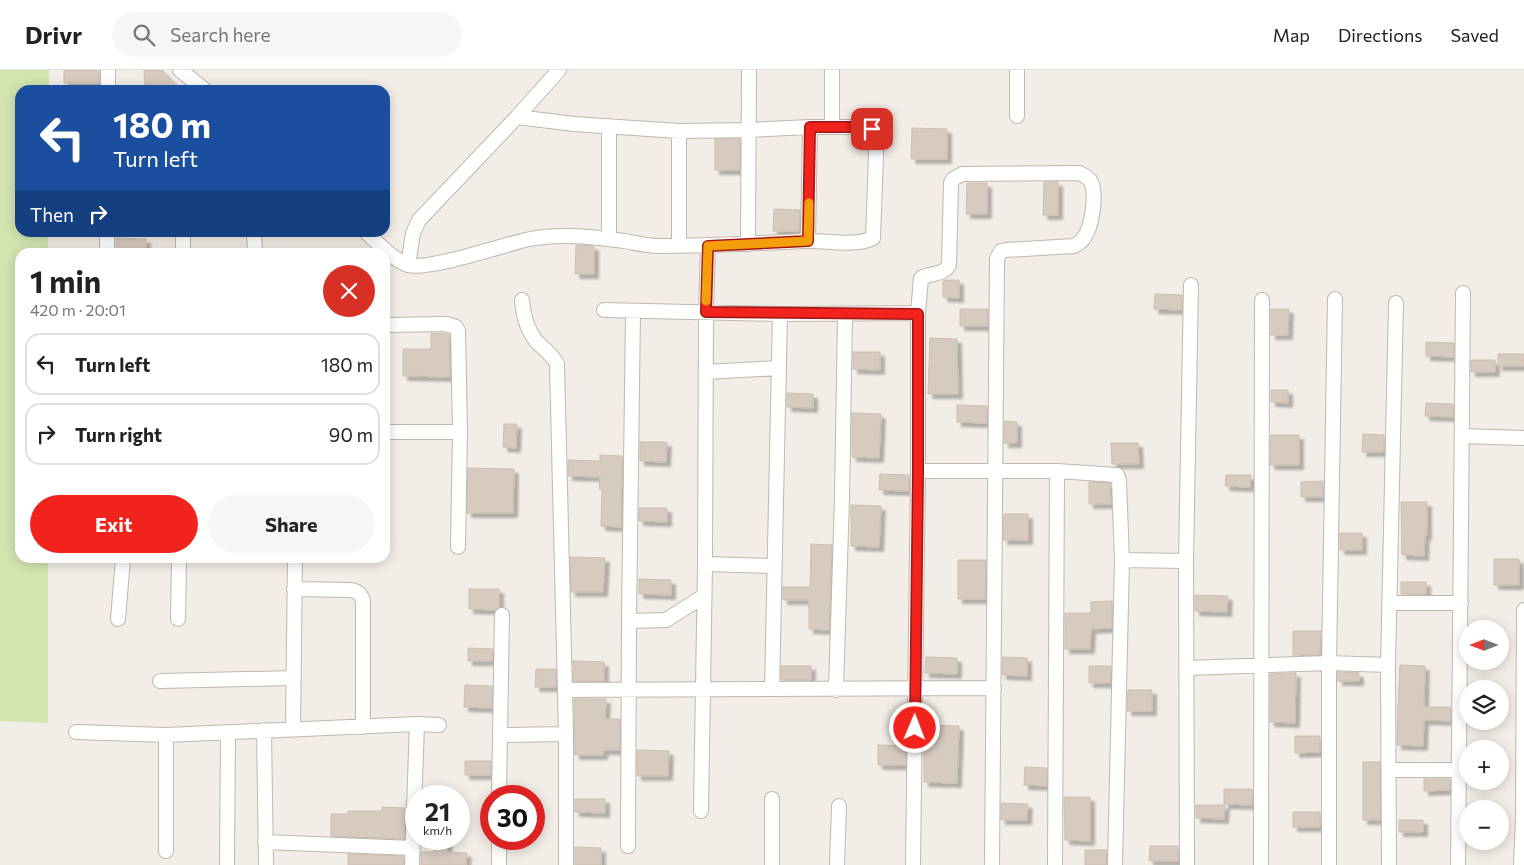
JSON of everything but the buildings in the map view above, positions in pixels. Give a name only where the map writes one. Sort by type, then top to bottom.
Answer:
[{"type":"street","points":[[108,70],[108,85]]},
{"type":"street","points":[[408,265],[413,234],[419,220],[560,70]]},
{"type":"street","points":[[748,244],[749,70]]},
{"type":"street","points":[[832,70],[832,127]]},
{"type":"street","points":[[1017,70],[1017,116]]},
{"type":"street","points":[[183,73],[199,85]]},
{"type":"street","points":[[390,254],[408,265],[419,266],[548,236],[590,237],[656,246],[708,246],[808,241],[860,242],[873,238],[876,154],[875,134],[872,129],[863,127],[810,127],[679,131],[574,124],[517,117]]},
{"type":"street","points":[[609,126],[609,239]]},
{"type":"street","points":[[808,241],[810,127]]},
{"type":"street","points":[[679,131],[679,245]]},
{"type":"street","points":[[913,865],[918,314],[921,278],[927,275],[943,273],[949,265],[951,183],[953,178],[962,174],[1079,173],[1088,177],[1092,182],[1093,195],[1092,220],[1082,241],[1074,246],[1001,251],[997,259],[992,865]]},
{"type":"street","points":[[371,237],[383,248]]},
{"type":"street","points":[[701,811],[708,246]]},
{"type":"street","points":[[1187,865],[1186,561],[1191,286]]},
{"type":"street","points":[[1459,740],[1464,293]]},
{"type":"street","points":[[1329,865],[1329,663],[1335,299]]},
{"type":"street","points":[[522,300],[525,321],[530,331],[558,364],[566,734],[566,865]]},
{"type":"street","points":[[1261,865],[1262,300]]},
{"type":"street","points":[[1389,865],[1388,665],[1396,303]]},
{"type":"street","points":[[604,310],[780,314],[918,314]]},
{"type":"street","points":[[628,846],[633,311]]},
{"type":"street","points":[[772,690],[780,314]]},
{"type":"street","points":[[836,690],[845,314]]},
{"type":"street","points":[[390,325],[446,324],[456,327],[458,331],[460,432],[458,547]]},
{"type":"street","points":[[706,372],[779,368]]},
{"type":"street","points":[[390,432],[460,432]]},
{"type":"street","points":[[1462,436],[1524,438]]},
{"type":"street","points":[[918,471],[1057,471],[1117,475],[1119,480],[1122,560],[1115,865]]},
{"type":"street","points":[[1055,865],[1057,471]]},
{"type":"street","points":[[1122,560],[1186,561]]},
{"type":"street","points":[[118,619],[123,563]]},
{"type":"street","points":[[178,619],[179,563]]},
{"type":"street","points":[[294,729],[295,563]]},
{"type":"street","points":[[705,564],[774,566]]},
{"type":"street","points":[[294,589],[350,590],[359,593],[361,596],[363,600],[363,727]]},
{"type":"street","points":[[629,621],[666,620],[704,596]]},
{"type":"street","points":[[1390,603],[1461,603]]},
{"type":"street","points":[[1521,865],[1524,610]]},
{"type":"street","points":[[499,785],[502,615]]},
{"type":"street","points":[[1187,668],[1329,663],[1388,665]]},
{"type":"street","points":[[160,681],[294,678]]},
{"type":"street","points":[[565,690],[994,688]]},
{"type":"street","points":[[415,785],[417,724]]},
{"type":"street","points":[[76,732],[166,735],[417,724],[439,725]]},
{"type":"street","points":[[264,730],[266,865]]},
{"type":"street","points":[[227,865],[228,733]]},
{"type":"street","points":[[500,736],[566,734]]},
{"type":"street","points":[[166,735],[166,851]]},
{"type":"street","points":[[1389,770],[1459,770],[1458,865]]},
{"type":"street","points":[[772,799],[772,865]]},
{"type":"street","points":[[837,865],[839,806]]},
{"type":"street","points":[[265,842],[405,848]]},
{"type":"street","points":[[412,850],[412,865]]},
{"type":"street","points":[[499,850],[499,865]]},
{"type":"green space","points":[[0,70],[49,70],[49,85],[15,85],[15,237],[48,237],[48,248],[15,248],[15,563],[48,563],[48,723],[0,721]]},
{"type":"slow traffic","points":[[706,301],[708,246],[808,241],[809,203]]},
{"type":"route","points":[[872,129],[863,127],[810,127],[808,241],[708,246],[706,312],[918,314],[915,728]]}]
